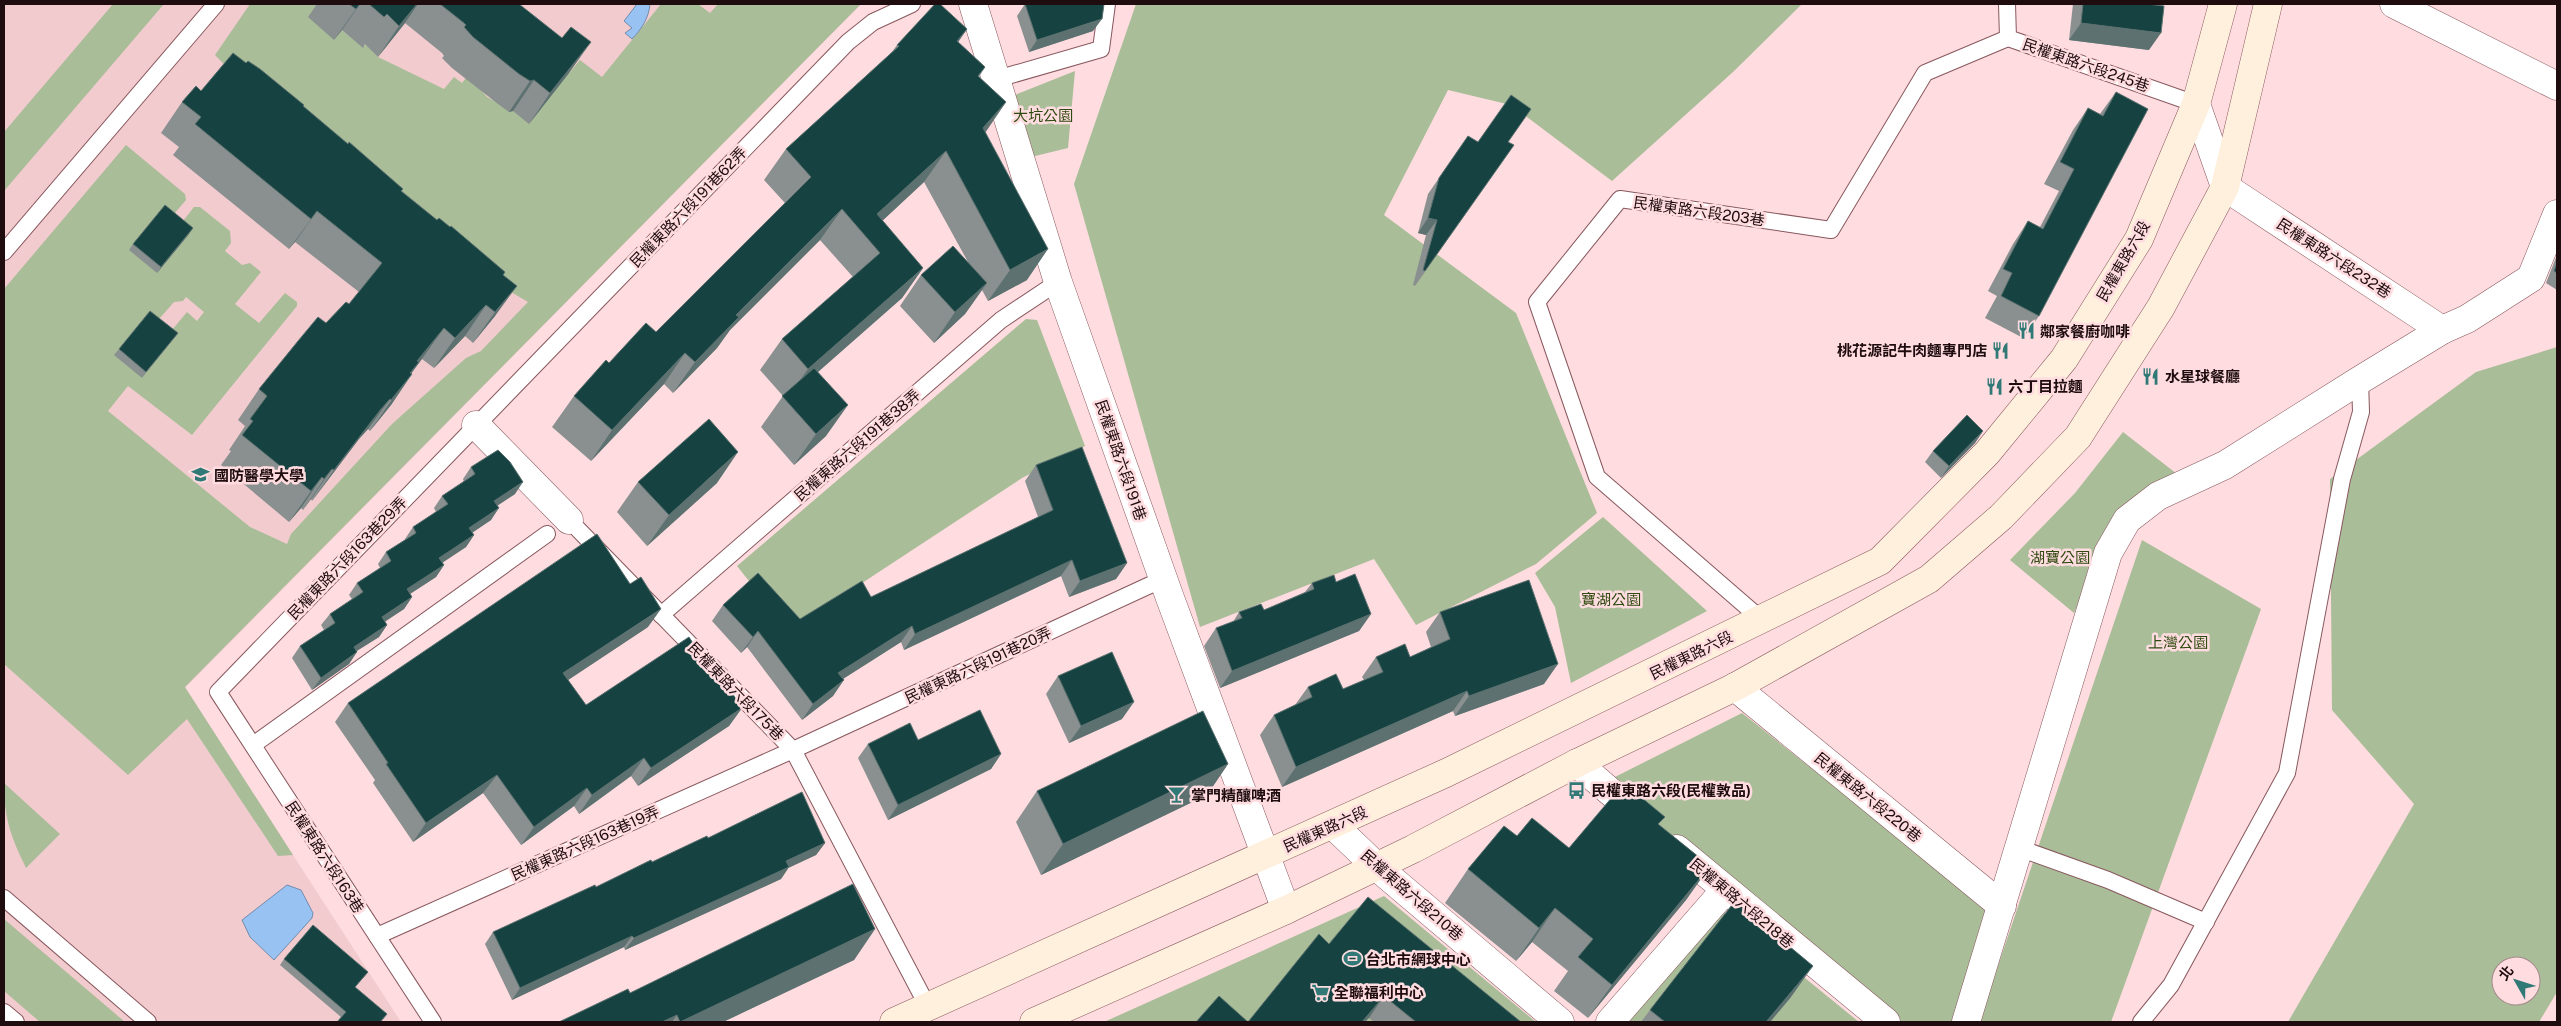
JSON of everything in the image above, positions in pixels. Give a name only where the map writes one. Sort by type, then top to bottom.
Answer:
[{"type":"main road","name":"民權東路六段","points":[[894,1022],[1446,773],[1880,561],[1999,438],[2064,360],[2139,239],[2196,104],[2223,4]]},
{"type":"main road","points":[[1034,1022],[1286,910],[1377,867],[1577,763],[1735,687],[1929,579],[2001,518],[2078,437],[2161,307],[2225,187],[2268,4]]},
{"type":"street","name":"民權東路六段191巷","points":[[973,4],[1058,282],[1163,579],[1286,910]]},
{"type":"street","points":[[2394,4],[2557,86]]},
{"type":"street","points":[[2196,104],[2225,187]]},
{"type":"street","name":"民權東路六段232巷","points":[[2225,187],[2442,330]]},
{"type":"street","points":[[1966,1022],[2108,553],[2128,520],[2158,496],[2225,465],[2360,380],[2442,330],[2467,319],[2531,278],[2557,214]]},
{"type":"street","name":"民權東路六段175巷","points":[[476,425],[558,527]]},
{"type":"street","name":"民權東路六段220巷","points":[[1735,687],[2002,906]]},
{"type":"street","name":"民權東路六段218巷","points":[[1577,763],[1725,890],[1886,1022]]},
{"type":"street","name":"民權東路六段210巷","points":[[1333,825],[1377,867],[1560,1022]]},
{"type":"street","points":[[1610,1022],[1725,890]]},
{"type":"lane","points":[[4,252],[216,4]]},
{"type":"lane","name":"民權東路六段191巷62弄","points":[[476,425],[848,42],[873,22],[912,4]]},
{"type":"lane","points":[[997,79],[1102,49],[1107,4]]},
{"type":"lane","name":"民權東路六段245巷","points":[[2007,4],[2008,38],[2196,104]]},
{"type":"lane","name":"民權東路六段203巷","points":[[1762,620],[1597,477],[1537,302],[1620,199],[1831,230],[1925,73],[2008,38]]},
{"type":"lane","name":"民權東路六段191巷38弄","points":[[661,615],[1001,320],[1058,282]]},
{"type":"lane","points":[[2141,1022],[2171,985],[2287,773],[2342,479],[2361,412],[2360,380]]},
{"type":"lane","name":"民權東路六段163巷29弄","points":[[218,692],[476,425]]},
{"type":"lane","points":[[253,745],[558,527]]},
{"type":"lane","name":"民權東路六段175巷","points":[[558,527],[661,615],[793,750],[928,1007]]},
{"type":"lane","name":"民權東路六段191巷20弄","points":[[793,750],[1163,579]]},
{"type":"lane","name":"民權東路六段163巷","points":[[218,692],[433,1022]]},
{"type":"lane","name":"民權東路六段163巷19弄","points":[[377,936],[793,750]]},
{"type":"lane","points":[[2019,848],[2108,880],[2206,922]]},
{"type":"lane","points":[[4,887],[7,901],[148,1022]]},
{"type":"lane","points":[[4,1012],[16,1022]]},
{"type":"shaded area","name":"國防醫學大學","points":[[4,4],[861,4],[185,688],[401,1022],[4,1022]]},
{"type":"green space","points":[[113,4],[164,4],[4,191],[4,132]]},
{"type":"green space","points":[[250,4],[318,4],[343,31],[363,47],[366,44],[378,57],[444,89],[454,77],[462,83],[468,75],[487,97],[513,111],[569,73],[580,60],[602,77],[661,4],[698,4],[710,13],[718,4],[861,4],[185,687],[293,855],[278,856],[187,719],[128,775],[4,664],[4,289],[126,145],[185,194],[186,200],[174,214],[130,250],[157,272],[183,221],[194,207],[200,207],[230,231],[231,243],[225,251],[242,265],[250,263],[261,272],[235,304],[259,323],[285,293],[297,302],[297,306],[192,435],[128,386],[108,411],[250,527],[287,544],[291,534],[392,424],[466,358],[481,351],[528,302],[458,261],[229,69],[215,55]],"holes":[[[186,297],[204,312],[197,321],[187,312],[172,330],[159,319],[174,302],[183,301]]]},
{"type":"green space","points":[[1136,4],[1802,4],[1733,72],[1612,181],[1511,105],[1448,90],[1384,215],[1516,313],[1597,513],[1536,564],[1416,625],[1374,559],[1200,627],[1074,184]]},
{"type":"green space","name":"大坑公園","points":[[1075,71],[1068,148],[1031,157],[1005,99]]},
{"type":"green space","points":[[1026,319],[1037,320],[1085,446],[1022,478],[789,631],[737,566]]},
{"type":"green space","points":[[2557,347],[2557,992],[2539,1022],[2288,1022],[2414,804],[2332,710],[2330,479],[2476,372]]},
{"type":"green space","name":"湖寶公園","points":[[2123,432],[2177,474],[2118,514],[2074,613],[2010,560],[2075,493]]},
{"type":"green space","name":"寶湖公園","points":[[1603,517],[1707,611],[1571,683],[1555,607],[1535,573]]},
{"type":"green space","name":"上灣公園","points":[[2142,540],[2261,609],[2111,1022],[1979,1022]]},
{"type":"green space","points":[[1742,713],[1991,911],[1954,1022],[1890,1022],[1601,784]]},
{"type":"green space","points":[[4,783],[60,834],[26,868],[9,827],[5,807]]},
{"type":"green space","name":"台北市網球中心","points":[[1384,896],[1536,1022],[1104,1022]]},
{"type":"green space","points":[[1719,908],[1859,1022],[1622,1022]]},
{"type":"green space","points":[[4,919],[125,1022],[40,1022],[4,991]]},
{"type":"water","points":[[637,4],[650,4],[644,23],[632,39],[625,33],[632,28],[624,21]]},
{"type":"water","points":[[287,885],[301,890],[313,913],[312,918],[274,960],[250,937],[242,920]]},
{"type":"building","points":[[349,4],[360,4],[356,9]]},
{"type":"building","points":[[369,4],[417,4],[399,26],[387,14],[384,17]]},
{"type":"building","points":[[440,4],[519,4],[562,38],[571,27],[591,42],[550,93],[534,80],[530,81],[519,74],[473,37],[464,27],[466,25]]},
{"type":"building","points":[[935,4],[940,4],[967,29],[957,41],[985,67],[978,76],[1006,102],[983,128],[1048,249],[1010,270],[946,151],[877,214],[923,268],[808,369],[782,339],[880,253],[842,209],[736,315],[739,317],[695,362],[685,353],[612,430],[574,396],[606,360],[609,363],[646,323],[656,332],[811,177],[786,149],[899,46],[897,45]]},
{"type":"building","points":[[1025,4],[1104,4],[1102,19],[1037,40]]},
{"type":"building","points":[[2083,4],[2147,4],[2164,6],[2161,33],[2081,23]]},
{"type":"building","points":[[233,53],[246,63],[248,61],[260,69],[304,105],[403,189],[401,191],[437,220],[439,218],[451,226],[505,272],[503,275],[517,286],[495,312],[486,305],[455,338],[444,328],[417,361],[419,362],[410,373],[412,374],[391,400],[381,409],[334,470],[332,469],[324,479],[322,477],[311,491],[242,435],[253,421],[250,419],[267,396],[259,389],[298,341],[318,317],[326,323],[346,302],[349,304],[382,263],[317,211],[311,219],[195,124],[201,117],[182,102],[196,86],[201,91]]},
{"type":"building","points":[[2116,92],[2148,109],[2039,316],[2001,296],[2012,273],[2003,269],[2028,221],[2043,229],[2074,169],[2060,162],[2088,108],[2103,116]]},
{"type":"building","points":[[1511,95],[1531,109],[1508,142],[1514,145],[1425,271],[1423,270],[1437,220],[1428,218],[1439,178],[1468,136],[1478,142]]},
{"type":"building","points":[[165,205],[193,228],[161,267],[133,244]]},
{"type":"building","points":[[953,246],[987,283],[955,312],[921,275]]},
{"type":"building","points":[[150,311],[178,333],[146,372],[119,349]]},
{"type":"building","points":[[814,368],[848,405],[816,434],[782,396]]},
{"type":"building","points":[[1967,415],[1983,431],[1949,466],[1933,451]]},
{"type":"building","points":[[709,419],[738,452],[669,515],[638,482]]},
{"type":"building","points":[[1082,447],[1127,563],[1080,581],[1072,560],[915,634],[912,626],[838,673],[844,680],[813,704],[758,631],[753,637],[723,605],[758,573],[800,619],[862,581],[871,597],[1053,510],[1036,465]]},
{"type":"building","points":[[498,450],[510,462],[523,482],[494,501],[499,508],[469,528],[474,535],[439,558],[444,565],[407,589],[412,597],[382,617],[387,625],[354,647],[357,652],[321,678],[300,646],[335,623],[330,614],[363,592],[357,583],[391,561],[386,552],[416,533],[413,527],[448,504],[442,496],[475,474],[471,467]]},
{"type":"building","points":[[597,534],[630,584],[641,577],[661,609],[563,673],[586,705],[689,637],[716,679],[721,676],[742,708],[651,768],[644,758],[592,795],[587,788],[534,827],[497,775],[426,823],[348,703]]},
{"type":"building","points":[[1355,574],[1371,614],[1232,671],[1216,628],[1242,618],[1239,612],[1261,604],[1264,610],[1314,589],[1312,583],[1334,575],[1336,582]]},
{"type":"building","points":[[1529,580],[1558,664],[1469,696],[1467,691],[1296,767],[1274,715],[1312,697],[1308,687],[1336,674],[1343,689],[1383,672],[1376,657],[1405,644],[1410,657],[1450,639],[1440,612]]},
{"type":"building","points":[[1112,652],[1134,702],[1081,726],[1058,676]]},
{"type":"building","points":[[980,710],[1001,754],[898,805],[868,744],[910,723],[918,740]]},
{"type":"building","points":[[1203,711],[1228,764],[1063,844],[1037,791]]},
{"type":"building","points":[[1624,783],[1665,817],[1658,824],[1710,866],[1612,985],[1578,957],[1593,939],[1555,908],[1539,928],[1468,869],[1504,826],[1517,836],[1532,818],[1569,848]]},
{"type":"building","points":[[802,792],[825,843],[786,861],[789,867],[520,988],[493,932],[595,885],[596,887],[651,860],[652,862],[707,836],[708,838]]},
{"type":"building","points":[[853,884],[875,929],[680,1022],[677,1015],[662,1022],[559,1022],[628,989],[630,993]]},
{"type":"building","name":"台北市網球中心","points":[[1368,897],[1521,1022],[1416,1022],[1384,996],[1362,1022],[1248,1022],[1319,934],[1329,944]]},
{"type":"building","points":[[1735,901],[1813,966],[1766,1022],[1665,1022],[1650,1010]]},
{"type":"building","points":[[313,925],[368,972],[355,987],[387,1014],[380,1022],[337,1022],[346,1012],[284,959]]},
{"type":"building","points":[[1219,996],[1248,1022],[1196,1022]]},
{"type":"place","name":"鄰家餐廚咖啡","points":[[2026,331]]},
{"type":"place","name":"桃花源記牛肉麵專門店","points":[[2001,350]]},
{"type":"place","name":"水星球餐廳","points":[[2151,376]]},
{"type":"place","name":"六丁目拉麵","points":[[1994,386]]},
{"type":"place","name":"國防醫學大學","points":[[200,475]]},
{"type":"place","name":"民權東路六段(民權敦品)","points":[[1577,790]]},
{"type":"place","name":"掌門精釀啤酒","points":[[1177,795]]},
{"type":"place","name":"台北市網球中心","points":[[1352,959]]},
{"type":"place","name":"全聯福利中心","points":[[1320,992]]}]
